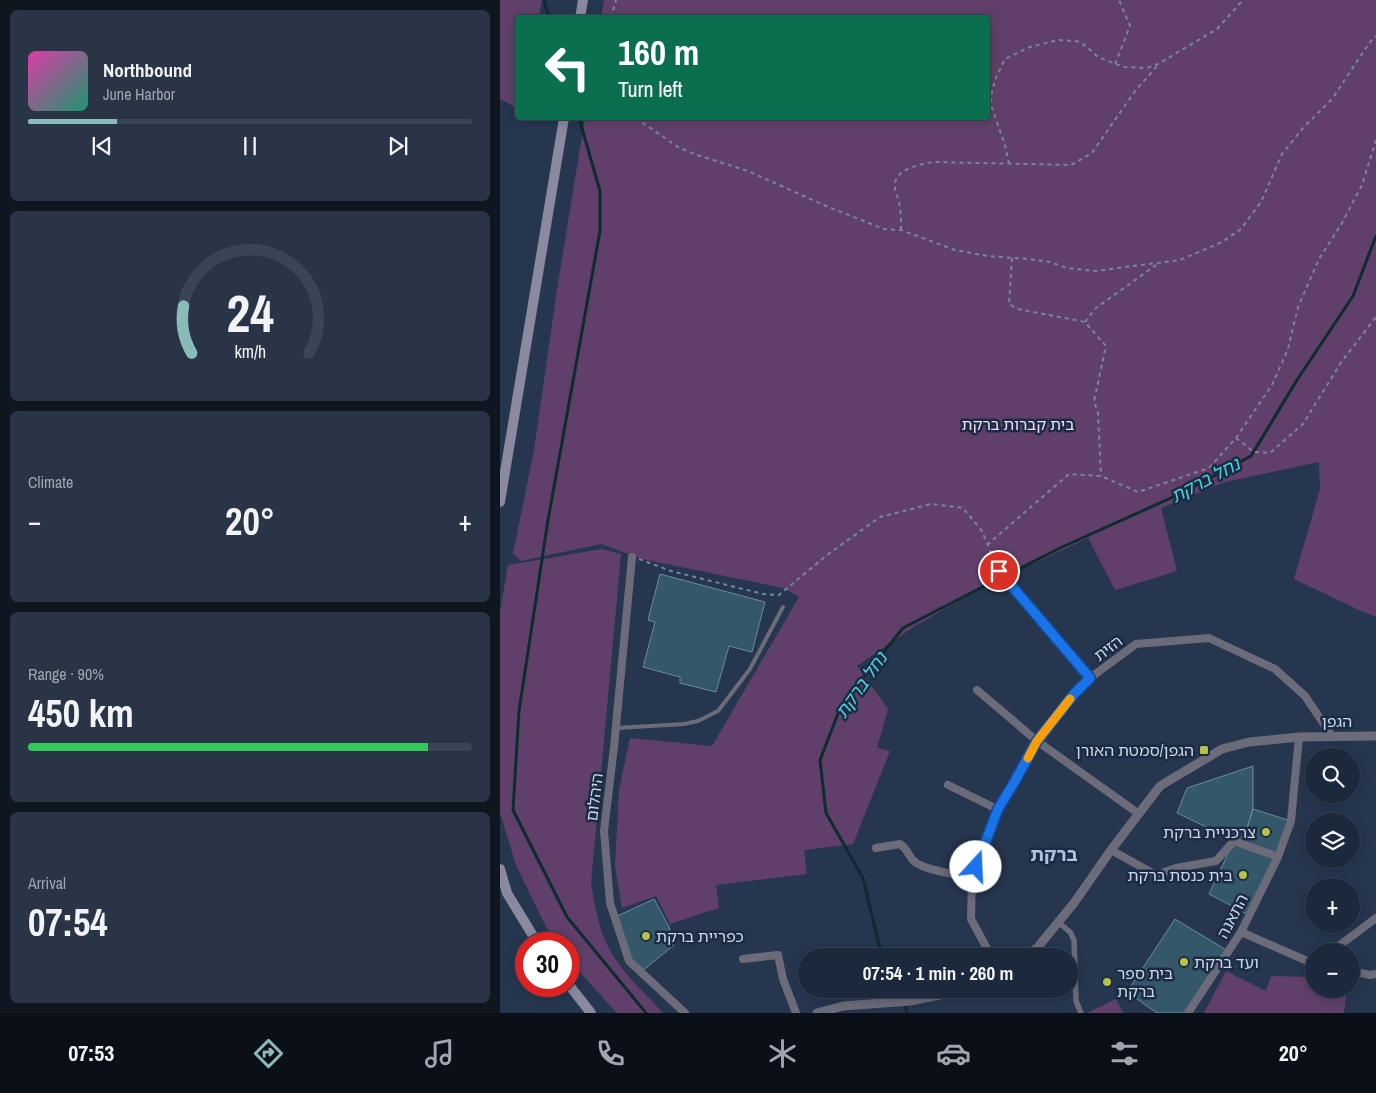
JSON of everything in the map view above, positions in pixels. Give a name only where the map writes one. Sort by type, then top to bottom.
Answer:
[{"type":"main road","points":[[580,15],[583,0]]},
{"type":"main road","points":[[500,502],[564,120]]},
{"type":"main road","points":[[500,870],[508,893],[531,932]]},
{"type":"main road","points":[[578,997],[591,1013]]},
{"type":"street","name":"היהלום","points":[[632,557],[604,831],[610,903],[629,961],[685,1013]]},
{"type":"street","points":[[999,571],[1090,678]]},
{"type":"street","name":"הזית","points":[[987,948],[971,919],[972,878],[998,809],[1037,741],[1074,694],[1090,678],[1136,644],[1209,638],[1275,669],[1305,696],[1332,736]]},
{"type":"street","points":[[977,690],[1037,741],[1139,814]]},
{"type":"street","name":"הגפן","points":[[1037,948],[1074,902],[1160,786],[1222,749],[1249,742],[1298,737],[1376,736]]},
{"type":"street","name":"התאנה","points":[[1188,1013],[1241,932],[1278,857],[1291,820],[1298,737]]},
{"type":"street","points":[[948,786],[998,809]]},
{"type":"street","points":[[1111,850],[1156,875],[1176,868],[1216,861],[1234,841],[1278,857]]},
{"type":"street","points":[[876,848],[900,844],[906,848],[915,862],[935,870],[972,878]]},
{"type":"street","points":[[1343,943],[1376,918]]},
{"type":"street","points":[[1058,922],[1070,932],[1074,940],[1076,1001],[1081,1013]]},
{"type":"street","points":[[1241,932],[1305,960]]},
{"type":"street","points":[[743,960],[778,955],[783,979],[796,1013]]},
{"type":"street","points":[[1360,973],[1376,974]]},
{"type":"street","points":[[817,1013],[843,1006],[910,1001],[924,998]]},
{"type":"lane","points":[[616,728],[684,724],[698,721],[718,711],[750,669],[783,607]]},
{"type":"path","points":[[612,15],[616,0]]},
{"type":"path","points":[[1115,64],[1130,26],[1119,0]]},
{"type":"path","points":[[1009,164],[992,108],[991,97],[995,80],[1005,59],[1030,47],[1058,40],[1075,41],[1081,42],[1098,57],[1115,64],[1124,67],[1147,68],[1158,64],[1217,29],[1243,0]]},
{"type":"path","points":[[639,120],[678,147],[748,171],[826,206],[884,229],[901,230],[955,250],[988,256],[1050,262],[1067,268],[1095,271],[1180,260],[1222,242],[1241,229],[1261,202],[1282,154],[1303,128],[1332,99],[1376,36]]},
{"type":"path","points":[[901,230],[895,182],[902,173],[917,165],[934,162],[1071,165],[1092,152],[1135,91],[1158,64]]},
{"type":"path","points":[[987,545],[1069,474],[1101,476],[1138,492],[1209,468],[1236,438],[1272,385],[1288,349],[1298,307],[1319,259],[1342,223],[1362,185],[1376,140]]},
{"type":"path","points":[[1012,258],[1009,304],[1018,309],[1085,322],[1106,346],[1094,401],[1098,413],[1101,476]]},
{"type":"path","points":[[1085,322],[1096,308],[1160,262]]},
{"type":"path","points":[[1236,438],[1254,452],[1270,454],[1303,424],[1342,361],[1376,317]]},
{"type":"path","points":[[632,557],[671,571],[763,594],[779,595],[827,555],[880,517],[931,504],[963,508],[982,531],[999,571]]},
{"type":"green space","points":[[500,0],[542,0],[539,15],[515,15],[515,107],[500,99]]},
{"type":"green space","name":"בית קברות ברקת","points":[[604,0],[1376,0],[1376,617],[1294,579],[1320,489],[1319,462],[1225,482],[1161,508],[1177,571],[1115,590],[1088,538],[983,587],[915,626],[857,666],[888,709],[877,748],[890,751],[853,844],[804,850],[807,874],[716,885],[719,908],[670,924],[656,896],[622,908],[615,867],[619,790],[630,738],[712,746],[799,597],[783,588],[642,559],[601,544],[521,561],[513,554],[534,450],[558,283],[585,120],[990,120],[990,15],[601,15]]},
{"type":"green space","points":[[602,549],[621,554],[591,883],[601,928],[612,954],[629,977],[663,1013],[617,1013],[580,971],[580,932],[550,932],[516,865],[500,813],[500,612],[508,565]]},
{"type":"green space","points":[[1226,971],[1266,991],[1271,976],[1305,977],[1305,998],[1346,998],[1344,1013],[1204,1013]]},
{"type":"green space","points":[[1116,999],[1123,1013],[1087,1013]]},
{"type":"building","points":[[660,574],[765,602],[752,652],[729,646],[716,692],[680,683],[680,677],[643,667],[655,622],[648,620]]},
{"type":"building","points":[[1253,766],[1253,809],[1242,844],[1177,813],[1187,788]]},
{"type":"building","name":"צרכניית ברקת","points":[[1253,809],[1291,821],[1278,857],[1242,844]]},
{"type":"building","name":"בית כנסת ברקת","points":[[1234,841],[1278,857],[1249,915],[1209,894]]},
{"type":"building","name":"כפריית ברקת","points":[[654,899],[669,927],[674,945],[641,972],[629,961],[615,917]]},
{"type":"building","name":"ועד ברקת","points":[[1175,919],[1228,951],[1188,1013],[1157,1013],[1127,992]]},
{"type":"waterway","points":[[544,0],[548,15]]},
{"type":"waterway","points":[[580,120],[600,191],[600,231],[548,520],[519,711],[513,810],[567,917],[646,1013]]},
{"type":"waterway","name":"נחל ברקת","points":[[1011,573],[1060,548],[1182,493],[1251,456],[1297,380],[1353,296],[1376,236]]},
{"type":"waterway","name":"נחל ברקת","points":[[881,948],[863,878],[826,813],[820,760],[839,711],[903,628],[996,580]]},
{"type":"waterway","name":"נחל ברקת","points":[[903,998],[907,1013]]},
{"type":"slow traffic","points":[[1028,758],[1037,741],[1070,699]]},
{"type":"place","name":"הגפן/סמטת האורן","points":[[1204,750]]},
{"type":"place","name":"צרכניית ברקת","points":[[1266,832]]},
{"type":"place","name":"בית כנסת ברקת","points":[[1243,875]]},
{"type":"place","name":"כפריית ברקת","points":[[646,936]]},
{"type":"place","name":"ועד ברקת","points":[[1184,962]]},
{"type":"place","name":"בית ספר ברקת","points":[[1107,982]]},
{"type":"district","name":"ברקת","points":[[1054,854]]},
{"type":"route","points":[[976,867],[998,809],[1037,741],[1074,694],[1090,678],[999,571]]}]
